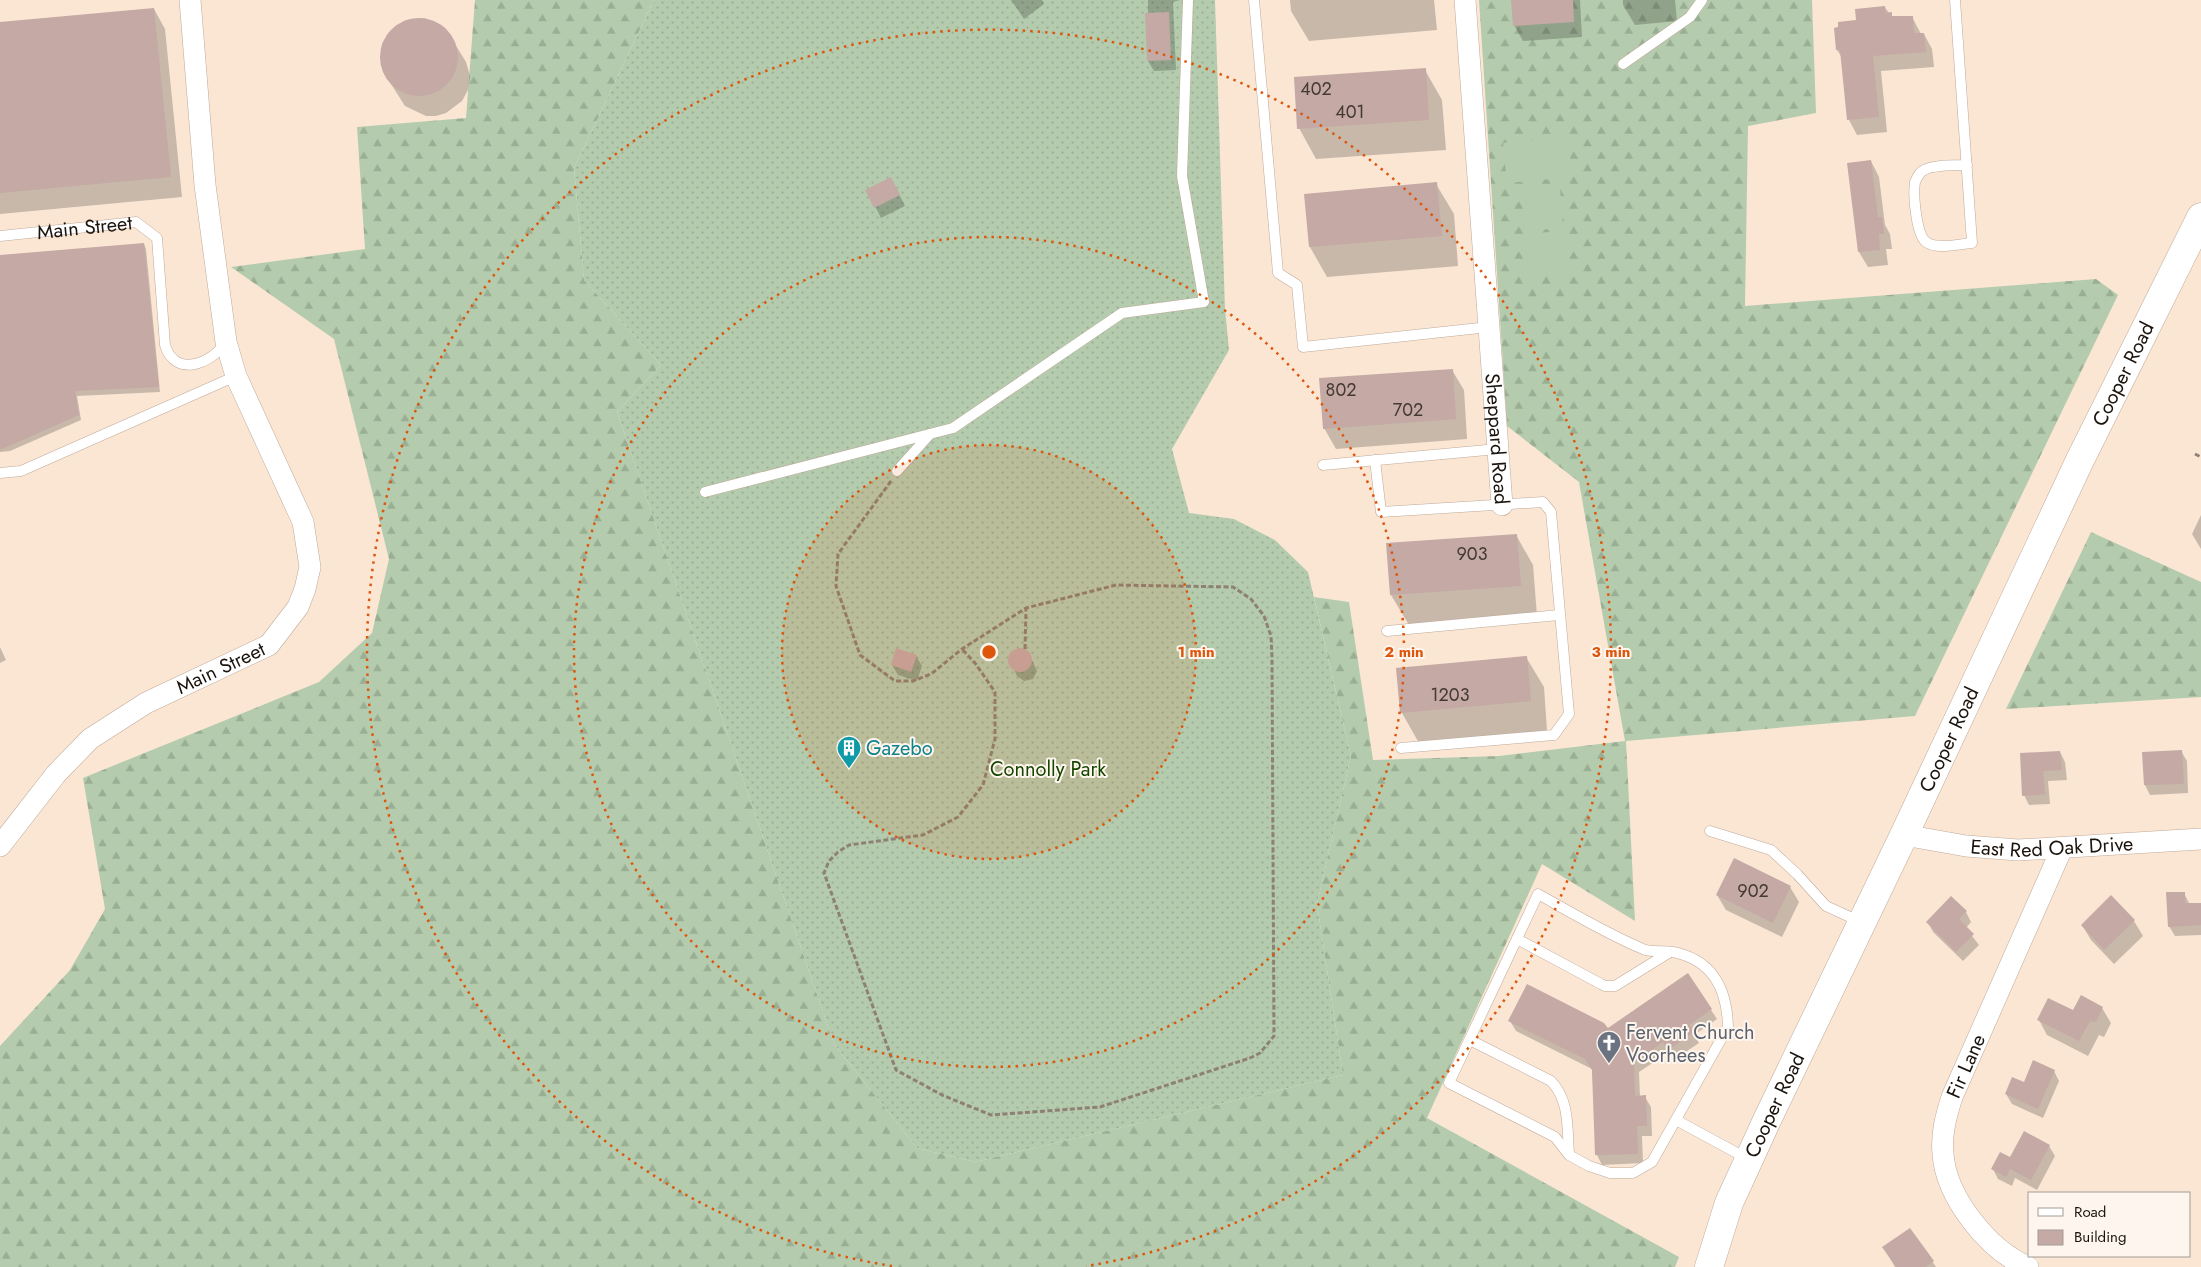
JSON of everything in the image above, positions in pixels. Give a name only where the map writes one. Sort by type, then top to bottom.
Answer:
[{"type":"street","name":"Main Street","points":[[0,846],[56,774],[90,740],[146,703],[269,645],[298,607],[306,589],[310,567],[303,522],[236,376],[226,342],[205,185],[190,0]]},
{"type":"street","name":"Sheppard Road","points":[[1465,0],[1502,505]]},
{"type":"street","name":"Cooper Road","points":[[1709,1267],[1729,1203],[1749,1159],[2080,460],[2201,216]]},
{"type":"street","name":"East Red Oak Drive","points":[[1904,835],[1966,846],[2018,850],[2201,839]]},
{"type":"street","name":"Fir Lane","points":[[2028,1267],[1996,1248],[1976,1225],[1958,1198],[1946,1176],[1943,1154],[1943,1126],[1952,1097],[2062,848]]},
{"type":"lane","points":[[705,492],[953,428],[1122,313],[1204,302],[1182,176],[1188,0]]},
{"type":"lane","points":[[1254,0],[1278,273],[1297,286],[1303,347],[1489,327]]},
{"type":"lane","points":[[1623,64],[1690,17],[1702,0]]},
{"type":"lane","points":[[1955,0],[1967,165],[1972,243],[1932,244],[1923,239],[1918,228],[1915,186],[1917,178],[1921,172],[1929,168],[1967,165]]},
{"type":"lane","name":"Main Street","points":[[0,236],[136,222],[157,238],[165,345],[169,355],[183,365],[196,365],[213,356],[226,342]]},
{"type":"lane","points":[[0,473],[21,471],[236,376]]},
{"type":"lane","points":[[897,471],[930,434]]},
{"type":"lane","points":[[1323,464],[1498,449]]},
{"type":"lane","points":[[1375,460],[1381,512],[1502,505]]},
{"type":"lane","name":"Sheppard Road","points":[[1401,748],[1554,735],[1568,714],[1551,512],[1543,502],[1502,505]]},
{"type":"lane","points":[[1387,631],[1559,615]]},
{"type":"lane","points":[[1710,831],[1771,850],[1797,874],[1826,906],[1862,922]]},
{"type":"lane","points":[[1538,894],[1645,951],[1671,951],[1691,957],[1708,970],[1721,986],[1728,1006],[1728,1027],[1652,1162],[1633,1174],[1610,1173],[1589,1166],[1569,1155],[1555,1137],[1450,1084],[1538,894]]},
{"type":"lane","points":[[1517,939],[1610,987],[1620,984],[1671,951]]},
{"type":"lane","points":[[1470,1040],[1552,1081],[1560,1089],[1565,1100],[1569,1155]]},
{"type":"lane","points":[[1676,1120],[1749,1159]]},
{"type":"path","points":[[2194,454],[2201,457]]},
{"type":"path","points":[[897,471],[838,554],[836,586],[860,655],[895,681],[913,681],[931,674],[962,649],[1026,608],[1116,585],[1233,587],[1251,599],[1264,616],[1271,636],[1272,657],[1274,1036],[1260,1053],[1250,1058],[1100,1107],[991,1115],[942,1095],[896,1070],[824,874],[829,861],[849,845],[923,835],[958,817],[983,785],[994,739],[995,692],[975,663],[962,649]]},
{"type":"path","points":[[1025,649],[1026,608]]},
{"type":"green space","points":[[475,0],[654,0],[574,168],[584,280],[661,365],[617,412],[834,1044],[917,1148],[975,1162],[1343,1075],[1317,904],[1351,756],[1314,597],[1349,602],[1373,760],[1499,756],[1625,741],[1579,482],[1507,426],[1479,0],[1812,0],[1816,113],[1748,126],[1745,306],[2096,279],[2118,295],[1915,716],[1626,741],[1635,921],[1542,864],[1427,1118],[1679,1257],[1675,1267],[0,1267],[0,1046],[70,970],[105,909],[83,778],[319,682],[372,633],[389,559],[334,339],[231,267],[365,249],[357,127],[466,118]]},
{"type":"green space","name":"Connolly Park","points":[[654,0],[1215,0],[1225,309],[1229,350],[1172,449],[1189,513],[1234,519],[1275,540],[1308,572],[1351,756],[1317,904],[1343,1075],[975,1162],[917,1148],[834,1044],[617,412],[661,365],[584,280],[574,168]]},
{"type":"green space","points":[[1568,136],[1572,177],[1507,183],[1503,143]]},
{"type":"green space","points":[[1560,187],[1563,228],[1525,231],[1522,190]]},
{"type":"green space","points":[[1563,231],[1566,273],[1528,275],[1524,234]]},
{"type":"green space","points":[[2091,532],[2201,582],[2201,697],[2006,709]]},
{"type":"building","points":[[1511,0],[1573,0],[1574,22],[1513,26]]},
{"type":"building","points":[[1885,6],[1886,13],[1892,12],[1892,16],[1913,16],[1914,33],[1924,33],[1926,52],[1873,56],[1879,117],[1847,120],[1840,50],[1836,50],[1834,28],[1838,27],[1838,22],[1856,20],[1855,9]]},
{"type":"building","points":[[154,8],[171,177],[0,193],[0,22]]},
{"type":"building","points":[[1169,12],[1171,60],[1147,61],[1145,13]]},
{"type":"building","points":[[419,18],[434,21],[447,29],[455,42],[458,57],[455,72],[447,85],[434,93],[419,96],[404,93],[391,85],[383,72],[380,57],[383,42],[391,29],[404,21]]},
{"type":"building","points":[[1426,68],[1429,120],[1297,129],[1294,77]]},
{"type":"building","points":[[1871,160],[1878,217],[1882,217],[1884,234],[1879,234],[1880,250],[1858,252],[1847,163]]},
{"type":"building","points":[[891,177],[900,195],[874,208],[865,190]]},
{"type":"building","points":[[1437,182],[1442,236],[1309,247],[1304,194]]},
{"type":"building","points":[[144,243],[159,387],[75,391],[79,415],[0,450],[0,255]]},
{"type":"building","points":[[1453,369],[1456,419],[1323,429],[1319,378]]},
{"type":"building","points":[[1517,534],[1521,586],[1390,595],[1386,543]]},
{"type":"building","points":[[896,648],[917,655],[911,672],[891,665]]},
{"type":"building","points":[[1020,648],[1029,651],[1032,660],[1029,669],[1020,672],[1011,669],[1008,660],[1011,651]]},
{"type":"building","points":[[1527,656],[1531,701],[1400,713],[1396,668]]},
{"type":"building","points":[[2182,750],[2184,784],[2144,785],[2142,752]]},
{"type":"building","points":[[2060,751],[2062,770],[2043,771],[2045,794],[2022,796],[2020,753]]},
{"type":"building","points":[[1734,858],[1791,886],[1773,923],[1716,895]]},
{"type":"building","points":[[2166,892],[2185,892],[2185,903],[2201,903],[2201,925],[2168,927]]},
{"type":"building","points":[[2111,895],[2135,920],[2104,950],[2081,925]]},
{"type":"building","points":[[1951,896],[1967,911],[1959,919],[1974,934],[1956,952],[1926,922]]},
{"type":"building","name":"Fervent Church Voorhees","points":[[1688,973],[1712,1009],[1689,1025],[1694,1032],[1668,1050],[1663,1042],[1634,1062],[1635,1096],[1646,1095],[1647,1126],[1637,1126],[1638,1154],[1595,1155],[1592,1070],[1585,1059],[1508,1021],[1527,984],[1604,1023],[1608,1028]]},
{"type":"building","points":[[2081,995],[2103,1007],[2096,1022],[2090,1021],[2079,1041],[2037,1020],[2048,998],[2073,1010]]},
{"type":"building","points":[[2033,1060],[2055,1070],[2038,1109],[2005,1094],[2012,1077],[2024,1082]]},
{"type":"building","points":[[2024,1131],[2050,1145],[2031,1180],[2010,1169],[2006,1177],[1991,1169],[2000,1152],[2010,1157]]},
{"type":"building","points":[[1910,1228],[1934,1261],[1925,1267],[1896,1267],[1882,1247]]},
{"type":"place","name":"Gazebo","points":[[849,769]]},
{"type":"place","name":"Fervent Church Voorhees","points":[[1609,1064]]}]
